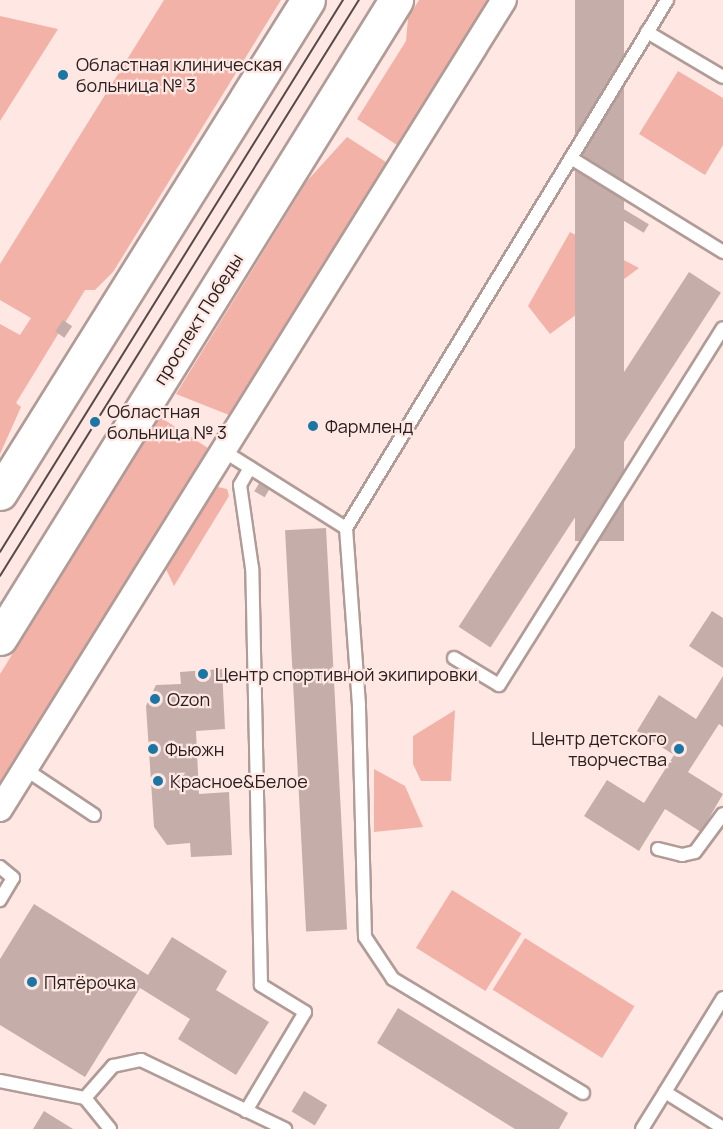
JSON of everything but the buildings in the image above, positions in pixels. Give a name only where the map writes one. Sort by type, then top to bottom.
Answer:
[{"type":"main road","points":[[0,493],[308,0]]},
{"type":"main road","name":"проспект Победы","points":[[0,638],[396,0]]},
{"type":"street","points":[[0,809],[504,0]]},
{"type":"lane","points":[[583,1093],[393,979],[365,937],[359,705],[346,528],[667,0]]},
{"type":"lane","points":[[647,32],[723,77]]},
{"type":"lane","points":[[570,158],[723,252]]},
{"type":"lane","points":[[454,658],[499,685],[723,328]]},
{"type":"lane","points":[[222,450],[346,528]]},
{"type":"lane","points":[[246,1111],[305,1012],[261,985],[252,568],[240,485],[250,468]]},
{"type":"lane","points":[[25,769],[94,815]]},
{"type":"lane","points":[[658,849],[682,855],[695,852],[723,814]]},
{"type":"lane","points":[[0,867],[14,878],[0,900]]},
{"type":"lane","points":[[642,1129],[723,998]]},
{"type":"lane","points":[[86,1098],[113,1066],[141,1060],[285,1129]]},
{"type":"lane","points":[[0,1081],[86,1098],[110,1129]]},
{"type":"lane","points":[[665,1092],[723,1128]]},
{"type":"shaded area","points":[[164,0],[281,0],[113,272],[95,290],[85,290],[16,403],[21,407],[0,454],[0,324],[20,335],[31,318],[0,300],[0,264]]},
{"type":"shaded area","points":[[419,0],[488,0],[397,145],[357,119],[406,41],[408,18]]},
{"type":"shaded area","points":[[0,16],[58,29],[0,121]]},
{"type":"shaded area","points":[[678,71],[723,98],[723,145],[705,175],[639,134]]},
{"type":"shaded area","points":[[347,137],[386,162],[229,415],[176,394],[307,181]]},
{"type":"shaded area","points":[[570,232],[639,268],[550,334],[528,306]]},
{"type":"shaded area","points":[[160,417],[208,448],[0,783],[0,674]]},
{"type":"shaded area","points":[[218,487],[227,489],[229,496],[174,586],[165,567]]},
{"type":"shaded area","points":[[455,710],[451,781],[421,781],[413,764],[413,736]]},
{"type":"shaded area","points":[[374,769],[405,786],[423,827],[374,832]]},
{"type":"shaded area","points":[[452,890],[522,933],[486,991],[416,948]]},
{"type":"shaded area","points":[[525,938],[634,1006],[602,1058],[493,990]]},
{"type":"tram line","points":[[0,552],[343,0]]},
{"type":"tram line","points":[[0,576],[359,0]]},
{"type":"place","name":"Областная клиническая больница № 3","points":[[63,75]]},
{"type":"place","name":"Областная больница № 3","points":[[95,422]]},
{"type":"place","name":"Фармленд","points":[[313,426]]},
{"type":"place","name":"Центр спортивной экипировки","points":[[203,674]]},
{"type":"place","name":"Ozon","points":[[155,699]]},
{"type":"place","name":"Фьюжн","points":[[153,749]]},
{"type":"place","name":"Центр детского творчества","points":[[679,749]]},
{"type":"place","name":"Красное&Белое","points":[[158,781]]},
{"type":"place","name":"Пятёрочка","points":[[32,982]]}]
